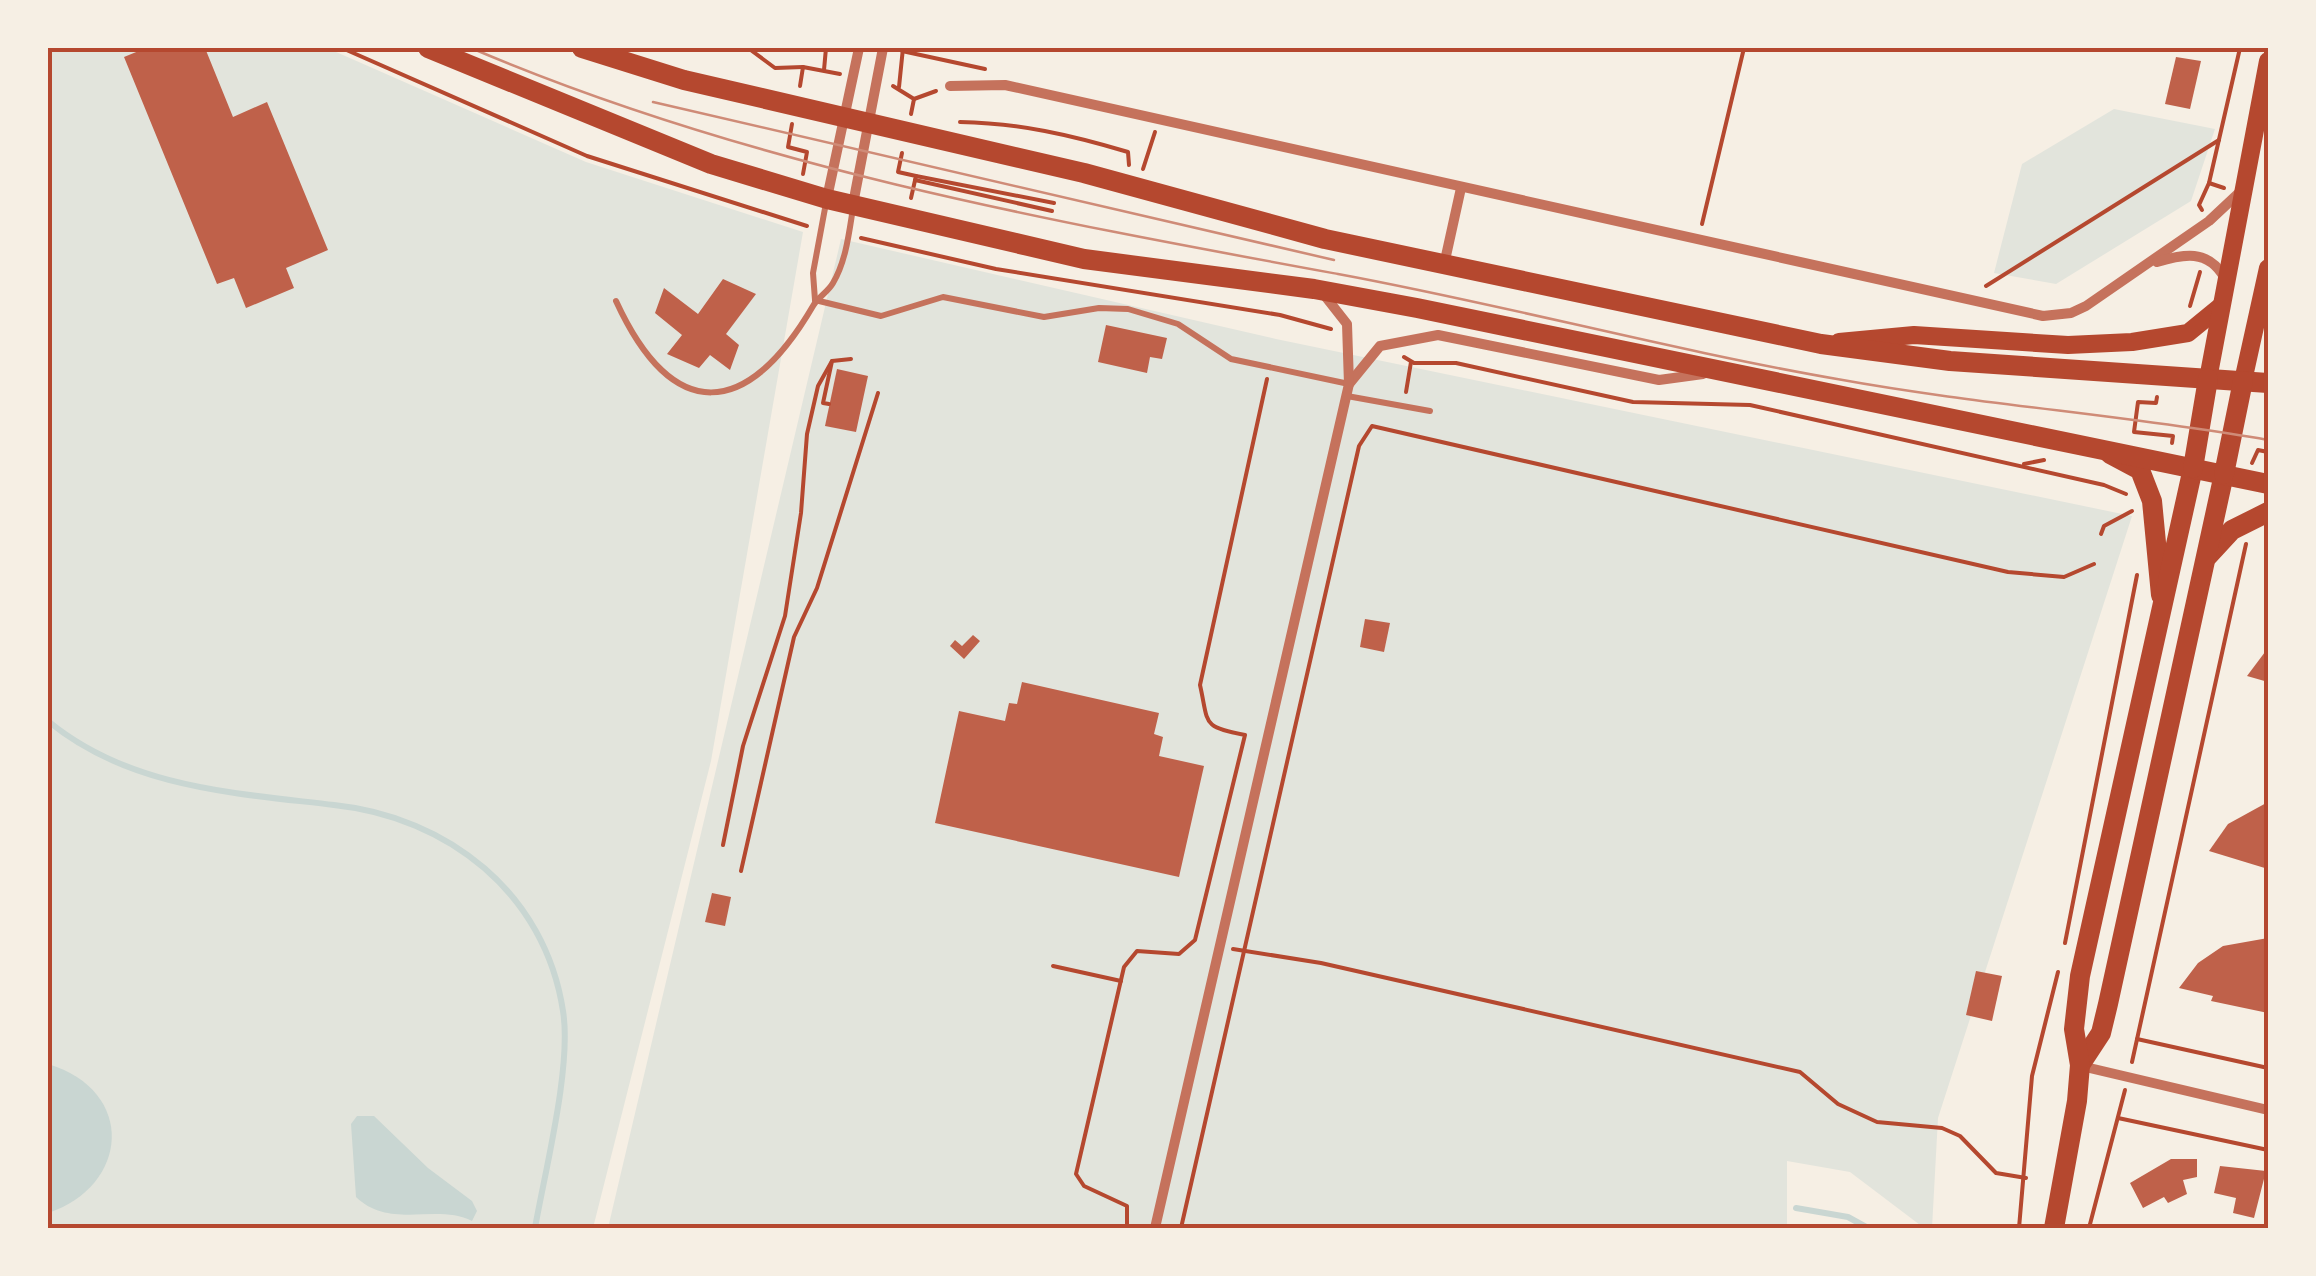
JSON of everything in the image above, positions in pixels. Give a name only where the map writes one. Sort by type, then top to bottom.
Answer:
[{"type":"main road","points":[[428,48],[711,164],[853,206],[1084,258],[1314,289],[2268,484]]},
{"type":"main road","points":[[582,48],[684,80],[1084,173],[1324,239],[1821,344],[1950,361],[2268,383]]},
{"type":"main road","points":[[2054,1228],[2080,1066],[2074,1029],[2080,976],[2162,622],[2268,61]]},
{"type":"main road","points":[[2080,1066],[2101,1032],[2268,268]]},
{"type":"main road","points":[[1821,344],[1914,335],[2068,345],[2132,342],[2188,333],[2222,306]]},
{"type":"main road","points":[[2098,449],[2140,470],[2152,501],[2162,622]]},
{"type":"main road","points":[[2204,561],[2232,530],[2248,518],[2268,512]]},
{"type":"street","points":[[827,199],[860,48]]},
{"type":"street","points":[[853,206],[883,48]]},
{"type":"street","points":[[950,86],[1005,86],[2025,314],[2071,313],[2146,266],[2222,211],[2244,188]]},
{"type":"street","points":[[1444,265],[1461,188]]},
{"type":"street","points":[[2146,266],[2186,254],[2204,258],[2226,280]]},
{"type":"street","points":[[1156,1228],[1348,390],[1345,316],[1314,289]]},
{"type":"street","points":[[1348,390],[1377,349],[1406,339],[1453,336],[1659,380],[1714,372]]},
{"type":"street","points":[[2080,1066],[2268,1110]]},
{"type":"lane","points":[[815,300],[813,274],[827,199]]},
{"type":"lane","points":[[616,301],[640,348],[663,375],[678,384],[710,391],[747,383],[768,370],[788,349],[815,300],[831,286],[842,262],[853,206]]},
{"type":"lane","points":[[815,300],[881,316],[943,297],[1044,317],[1099,308],[1128,310],[1178,324],[1226,357],[1430,411]]},
{"type":"path","points":[[342,48],[587,156],[674,186],[792,218]]},
{"type":"path","points":[[748,48],[774,68],[804,67]]},
{"type":"path","points":[[824,70],[826,48]]},
{"type":"path","points":[[1701,228],[1744,48]]},
{"type":"path","points":[[2214,207],[2205,215],[2198,205],[2209,184],[2240,48]]},
{"type":"path","points":[[898,88],[903,49],[986,68]]},
{"type":"path","points":[[914,99],[950,86]]},
{"type":"path","points":[[911,110],[928,114]]},
{"type":"path","points":[[944,118],[1000,121],[1063,132],[1128,152],[1130,165]]},
{"type":"path","points":[[1116,162],[1145,169],[1158,120]]},
{"type":"path","points":[[1997,294],[1979,290],[2219,140]]},
{"type":"path","points":[[1052,211],[916,178],[1054,203]]},
{"type":"path","points":[[2209,184],[2224,187],[2223,194]]},
{"type":"path","points":[[900,246],[1042,278],[1280,316],[1323,330],[1334,329]]},
{"type":"path","points":[[2186,318],[2204,258]]},
{"type":"path","points":[[832,360],[851,358]]},
{"type":"path","points":[[829,404],[822,402],[832,360]]},
{"type":"path","points":[[724,845],[753,712],[785,616],[801,513],[807,434],[818,386],[832,360]]},
{"type":"path","points":[[1411,362],[1456,363],[1633,402],[1750,405],[2114,487],[2136,503],[2138,526]]},
{"type":"path","points":[[1128,1228],[1127,1206],[1084,1186],[1076,1174],[1124,967],[1137,951],[1178,954],[1195,940],[1246,736],[1214,729],[1203,717],[1200,685],[1269,368]]},
{"type":"path","points":[[741,871],[794,637],[817,588],[878,393]]},
{"type":"path","points":[[2156,403],[2138,402],[2134,432],[2173,436]]},
{"type":"path","points":[[1180,1228],[1359,446],[1372,426],[2008,572],[2064,578],[2094,564]]},
{"type":"path","points":[[2101,534],[2104,526],[2136,510]]},
{"type":"path","points":[[2249,533],[2137,1039],[2268,1068]]},
{"type":"path","points":[[2019,1228],[2032,1076],[2062,958],[2138,564]]},
{"type":"path","points":[[1246,952],[1321,962],[1800,1072],[1838,1104],[1877,1122],[1942,1128],[1960,1136],[1996,1173],[2026,1178]]},
{"type":"path","points":[[1053,966],[1121,982]]},
{"type":"path","points":[[2089,1228],[2100,1172],[2118,1118],[2268,1150]]},
{"type":"shaded area","points":[[48,48],[327,48],[586,162],[803,232],[711,761],[593,1228],[48,1228]]},
{"type":"shaded area","points":[[2114,109],[2215,129],[2191,201],[2056,284],[1994,273],[2022,164]]},
{"type":"shaded area","points":[[841,239],[1276,339],[2132,516],[1938,1118],[1932,1228],[1924,1228],[1850,1172],[1787,1161],[1787,1228],[608,1228]]},
{"type":"shaded area","points":[[48,1064],[77,1077],[97,1095],[108,1116],[112,1138],[107,1161],[95,1182],[75,1200],[48,1213]]},
{"type":"shaded area","points":[[357,1116],[374,1116],[428,1168],[472,1201],[477,1211],[472,1221],[444,1214],[384,1212],[356,1197],[351,1124]]},
{"type":"building","points":[[146,48],[205,48],[233,117],[267,102],[328,250],[286,268],[294,288],[246,308],[234,278],[217,284],[124,57]]},
{"type":"building","points":[[2176,57],[2201,61],[2190,109],[2165,104]]},
{"type":"building","points":[[723,279],[756,294],[726,334],[739,345],[730,370],[710,355],[699,368],[667,354],[682,335],[655,313],[664,288],[698,314]]},
{"type":"building","points":[[1106,325],[1167,338],[1162,359],[1150,357],[1147,373],[1098,362]]},
{"type":"building","points":[[837,369],[868,376],[856,432],[825,426]]},
{"type":"building","points":[[1365,619],[1390,623],[1384,652],[1360,647]]},
{"type":"building","points":[[973,635],[980,641],[964,659],[950,646],[955,640],[962,646]]},
{"type":"building","points":[[2268,648],[2268,682],[2247,676]]},
{"type":"building","points":[[1022,682],[1159,713],[1154,734],[1163,737],[1159,756],[1204,766],[1179,877],[935,823],[959,711],[1005,721],[1009,703],[1017,704]]},
{"type":"building","points":[[2268,802],[2268,869],[2209,851],[2228,824]]},
{"type":"building","points":[[712,893],[731,897],[725,926],[705,922]]},
{"type":"building","points":[[2268,938],[2268,1013],[2211,1001],[2213,996],[2179,988],[2198,963],[2223,946]]},
{"type":"building","points":[[1976,971],[2002,976],[1992,1021],[1966,1015]]},
{"type":"building","points":[[2171,1159],[2197,1159],[2197,1177],[2183,1180],[2187,1194],[2168,1203],[2164,1197],[2143,1208],[2130,1183]]},
{"type":"building","points":[[2220,1166],[2266,1171],[2254,1218],[2233,1213],[2236,1198],[2214,1193]]},
{"type":"waterway","points":[[48,721],[79,743],[148,774],[221,791],[376,812],[415,826],[452,844],[513,897],[536,931],[553,969],[565,1034],[561,1089],[535,1228]]},
{"type":"waterway","points":[[1796,1208],[1848,1217],[1868,1228]]},
{"type":"tram line","points":[[471,48],[682,126],[898,185],[1008,210],[1401,286],[1837,379],[2268,440]]},
{"type":"tram line","points":[[653,102],[1334,260]]}]
